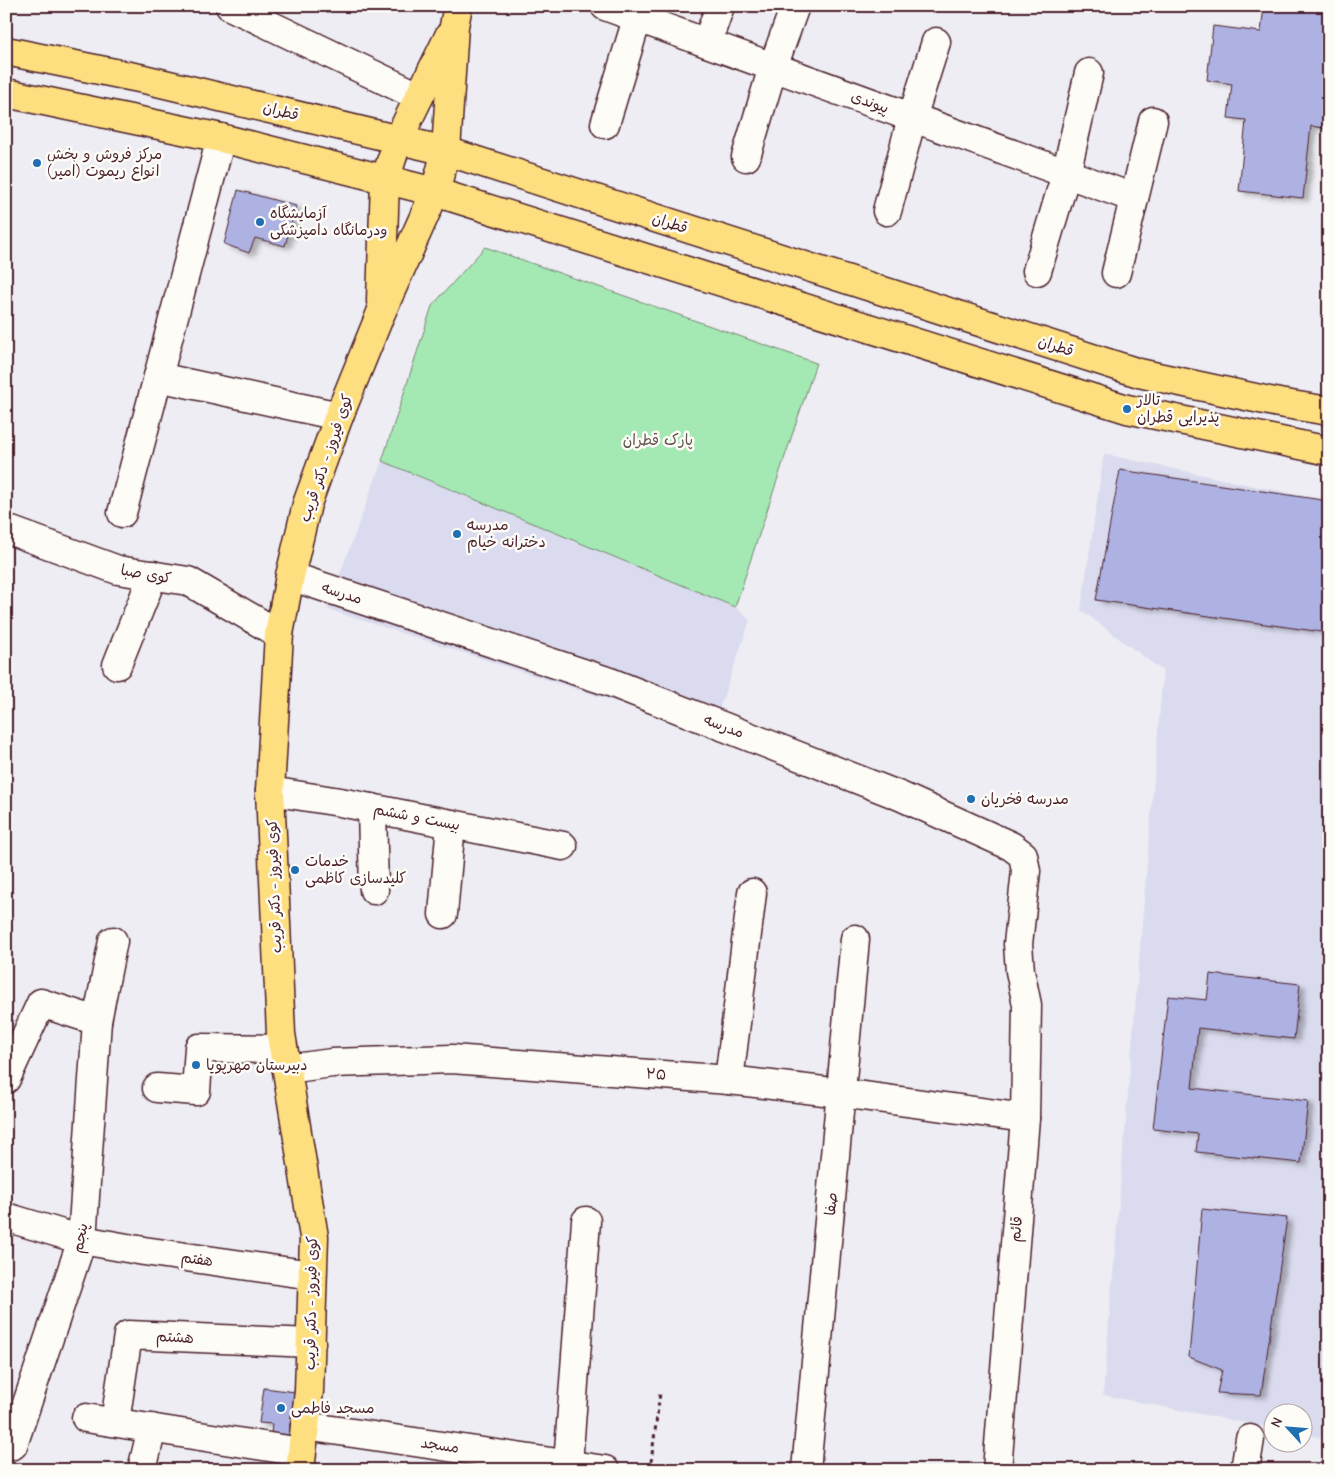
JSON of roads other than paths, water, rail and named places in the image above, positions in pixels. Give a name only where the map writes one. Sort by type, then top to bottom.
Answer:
[{"type":"main road","points":[[380,315],[385,180],[398,140],[456,16]]},
{"type":"main road","name":"کوی فیروز - دکتر قریب","points":[[302,1449],[309,1392],[314,1237],[281,1034],[270,791],[279,634],[307,504],[339,416],[380,315],[435,192],[446,151],[456,16]]},
{"type":"main road","name":"قطران","points":[[6,51],[144,79],[446,151],[1138,373],[1279,403],[1329,411]]},
{"type":"main road","points":[[6,93],[221,138],[435,192],[1127,409],[1329,451]]},
{"type":"street","points":[[230,6],[418,96]]},
{"type":"street","name":"پیوندی","points":[[605,6],[639,12],[707,43],[1134,198]]},
{"type":"street","points":[[707,43],[720,6]]},
{"type":"street","points":[[746,157],[773,67],[795,6]]},
{"type":"street","points":[[605,124],[639,12]]},
{"type":"street","points":[[887,211],[912,118],[936,42]]},
{"type":"street","points":[[1037,271],[1066,174],[1089,73]]},
{"type":"street","points":[[1116,273],[1153,121]]},
{"type":"street","points":[[122,513],[221,138]]},
{"type":"street","points":[[158,377],[339,416]]},
{"type":"street","name":"کوی صبا","points":[[6,529],[118,570],[188,581],[279,634]]},
{"type":"street","points":[[117,664],[153,575]]},
{"type":"street","name":"مدرسه","points":[[290,576],[610,682],[900,796],[1010,846],[1023,855],[1026,871],[1018,944],[1020,971],[1024,987]]},
{"type":"street","name":"بیست و ششم","points":[[270,791],[372,808],[564,846]]},
{"type":"street","points":[[372,808],[374,890]]},
{"type":"street","points":[[443,914],[451,824]]},
{"type":"street","points":[[729,1080],[752,893]]},
{"type":"street","name":"صفا","points":[[806,1470],[855,939]]},
{"type":"street","name":"پنجم","points":[[13,1445],[82,1240],[97,1021],[112,941]]},
{"type":"street","name":"قائم","points":[[997,1470],[1025,1118],[1027,1005],[1024,987]]},
{"type":"street","points":[[6,1079],[41,1003],[97,1021]]},
{"type":"street","name":"۲۵","points":[[157,1088],[196,1091],[199,1048],[332,1063],[452,1059],[729,1080],[1025,1118]]},
{"type":"street","name":"هفتم","points":[[6,1216],[82,1240],[144,1251],[312,1275]]},
{"type":"street","points":[[568,1464],[586,1221]]},
{"type":"street","name":"هشتم","points":[[115,1422],[128,1335],[310,1343]]},
{"type":"street","name":"مسجد","points":[[86,1418],[302,1449],[467,1460],[568,1464],[605,1470]]},
{"type":"street","points":[[142,1470],[152,1428]]},
{"type":"street","points":[[1245,1470],[1250,1439]]},
{"type":"place","name":"مرکز فروش و پخش انواع ریموت (امیر)","points":[[37,163]]},
{"type":"place","name":"آزمایشگاه ودرمانگاه دامپزشکی","points":[[260,222]]},
{"type":"place","name":"تالار پذیرایی قطران","points":[[1127,409]]},
{"type":"place","name":"مدرسه دخترانه خیام","points":[[457,534]]},
{"type":"place","name":"مدرسه فخریان","points":[[971,799]]},
{"type":"place","name":"خدمات کلیدسازی کاظمی","points":[[295,870]]},
{"type":"place","name":"دبیرستان مهرپویا","points":[[196,1065]]},
{"type":"place","name":"مسجد فاطمی","points":[[281,1408]]},
{"type":"park label","name":"پارک قطران","points":[[658,440]]}]
